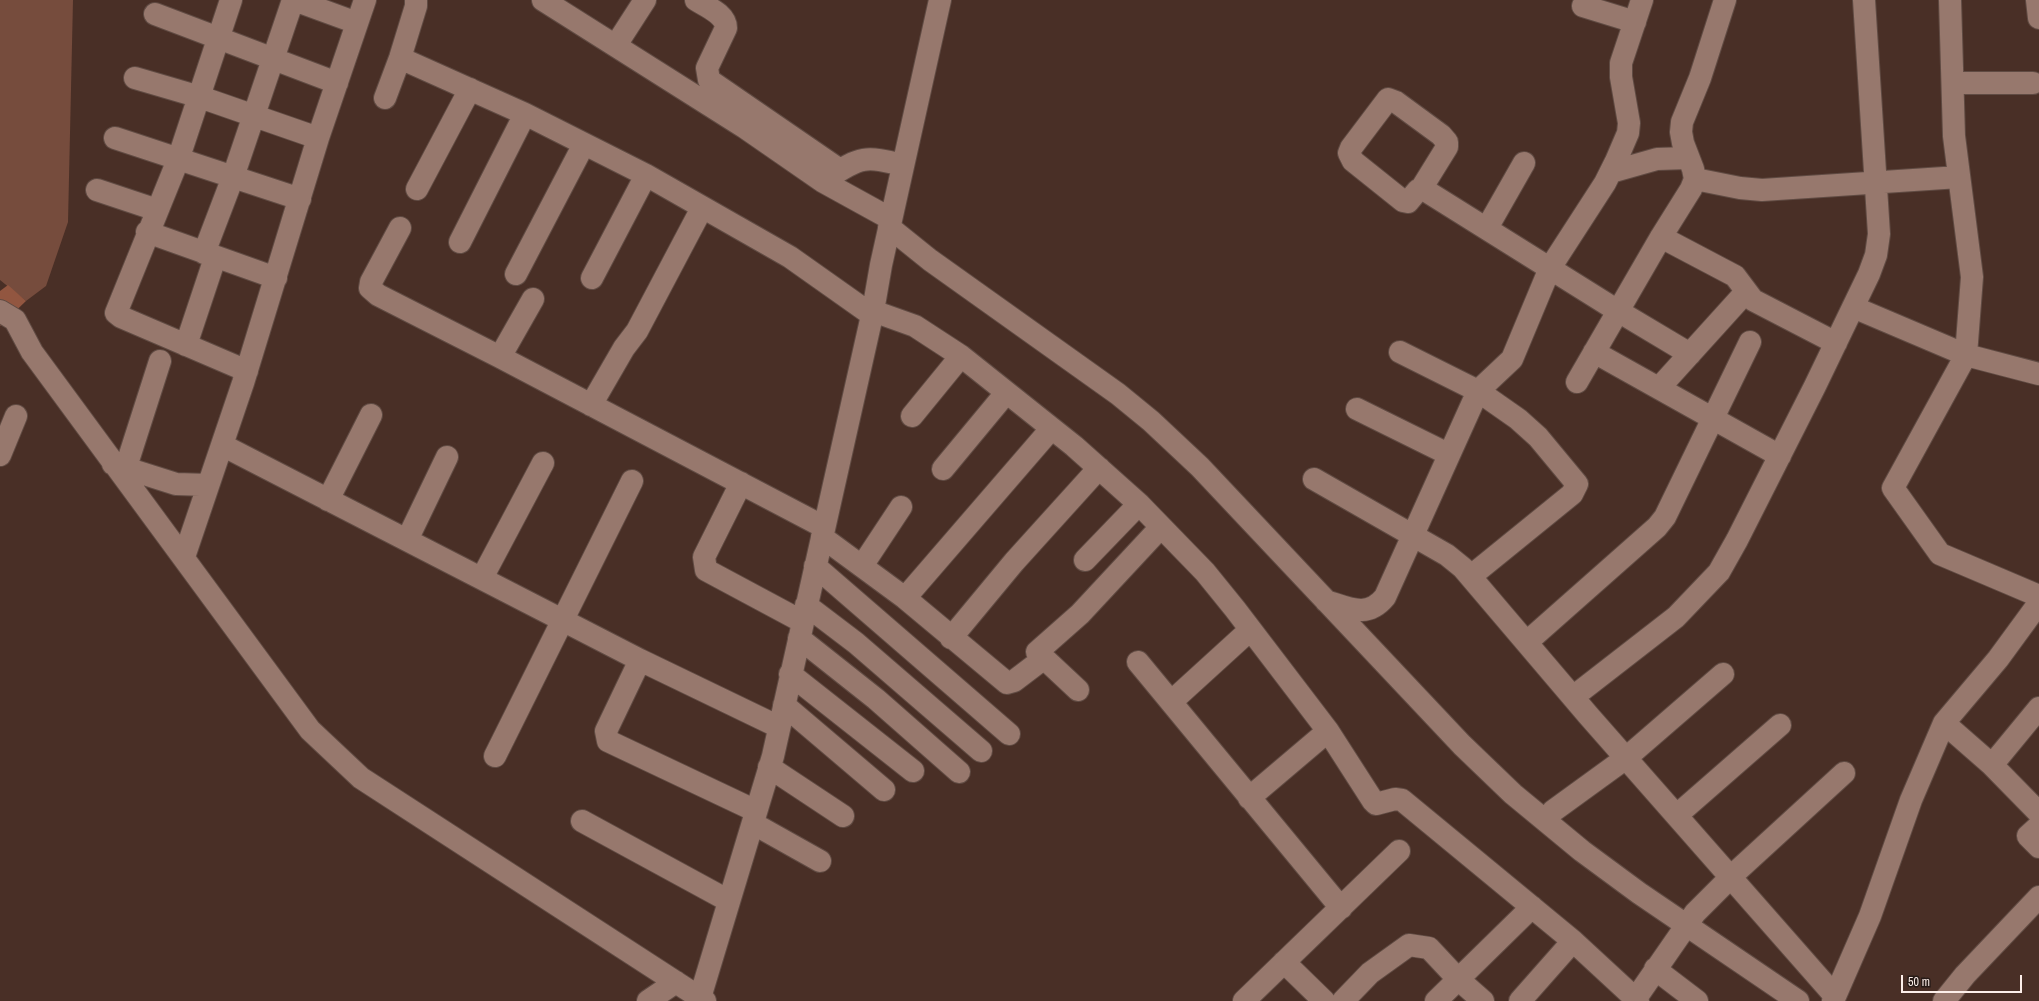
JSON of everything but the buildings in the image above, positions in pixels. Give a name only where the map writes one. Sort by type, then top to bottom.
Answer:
[{"type":"street","points":[[231,0],[220,38],[178,160],[156,210],[116,313],[121,317],[247,370]]},
{"type":"street","points":[[186,345],[233,177],[294,0],[357,23]]},
{"type":"street","points":[[184,556],[247,370],[318,138],[365,0]]},
{"type":"street","points":[[385,98],[400,58],[416,6],[416,0]]},
{"type":"street","points":[[543,0],[744,127],[831,175]]},
{"type":"street","points":[[616,45],[645,0]]},
{"type":"street","points":[[696,0],[716,13],[726,22],[726,28],[707,68],[709,80],[831,175],[889,229],[1118,394],[1151,421],[1200,467],[1462,745],[1513,794],[1582,851],[1685,926],[1798,1001]]},
{"type":"street","points":[[8,315],[32,352],[119,466],[310,730],[362,778],[702,1000],[729,901],[755,818],[779,727],[872,313],[881,265],[940,0]]},
{"type":"street","points":[[1325,601],[1358,610],[1369,610],[1378,605],[1385,597],[1448,454],[1478,391],[1512,359],[1550,268],[1611,172],[1628,133],[1628,111],[1620,68],[1642,0]]},
{"type":"street","points":[[1577,382],[1695,179],[1682,138],[1682,122],[1700,78],[1725,0]]},
{"type":"street","points":[[1573,697],[1676,617],[1718,572],[1780,456],[1853,307],[1876,255],[1879,234],[1864,0]]},
{"type":"street","points":[[1314,479],[1447,555],[1470,576],[1834,998],[1870,916],[1912,800],[1944,723],[1998,659],[2037,607],[1940,554],[1893,488],[1966,355],[1972,278],[1954,136],[1950,0]]},
{"type":"street","points":[[2037,0],[2039,18]]},
{"type":"street","points":[[1583,6],[1635,22]]},
{"type":"street","points":[[155,14],[337,83]]},
{"type":"street","points":[[400,58],[525,114],[646,175],[790,257],[872,313],[915,326],[961,356],[1099,468],[1139,504],[1205,572],[1328,731],[1376,804],[1395,799],[1402,800],[1573,941],[1636,1000],[1655,969],[1695,913],[1731,877],[1844,773]]},
{"type":"street","points":[[136,78],[200,97],[318,138]]},
{"type":"street","points":[[1953,83],[2033,83]]},
{"type":"street","points":[[417,189],[470,89]]},
{"type":"street","points":[[1388,99],[1396,102],[1441,134],[1447,142],[1447,146],[1420,188],[1411,200],[1403,202],[1350,157],[1351,148],[1388,99]]},
{"type":"street","points":[[460,242],[525,114]]},
{"type":"street","points":[[115,138],[300,199]]},
{"type":"street","points":[[516,274],[584,144]]},
{"type":"street","points":[[1611,172],[1656,159],[1688,158]]},
{"type":"street","points":[[831,175],[850,163],[864,159],[879,159],[903,164]]},
{"type":"street","points":[[1488,228],[1524,164]]},
{"type":"street","points":[[592,278],[646,175]]},
{"type":"street","points":[[1695,179],[1740,188],[1762,190],[1959,177]]},
{"type":"street","points":[[1420,188],[1488,228],[1618,311],[1690,354]]},
{"type":"street","points":[[97,190],[156,210]]},
{"type":"street","points":[[591,405],[624,348],[638,331],[702,208]]},
{"type":"street","points":[[400,228],[371,282],[370,288],[373,292],[741,483],[823,532],[862,566],[905,598],[951,638],[1007,683],[1014,681],[1043,659],[1078,690]]},
{"type":"street","points":[[148,232],[210,256],[276,278]]},
{"type":"street","points":[[1661,237],[1735,276],[1745,292],[1753,300],[1836,342]]},
{"type":"street","points":[[1659,388],[1745,292]]},
{"type":"street","points":[[500,357],[533,299]]},
{"type":"street","points":[[1853,307],[1966,355],[2039,374]]},
{"type":"street","points":[[1527,642],[1657,527],[1671,505],[1750,342]]},
{"type":"street","points":[[1400,352],[1478,391],[1518,419],[1538,437],[1577,484],[1572,494],[1470,576]]},
{"type":"street","points":[[1594,352],[1780,456]]},
{"type":"street","points":[[912,416],[961,356]]},
{"type":"street","points":[[119,466],[160,361]]},
{"type":"street","points":[[943,469],[1006,393]]},
{"type":"street","points":[[1357,409],[1448,454]]},
{"type":"street","points":[[328,500],[371,415]]},
{"type":"street","points":[[0,455],[16,416]]},
{"type":"street","points":[[905,598],[1052,429]]},
{"type":"street","points":[[222,445],[640,660],[779,727]]},
{"type":"street","points":[[407,540],[447,457]]},
{"type":"street","points":[[482,578],[543,463]]},
{"type":"street","points":[[119,466],[176,484],[208,485]]},
{"type":"street","points":[[951,638],[1014,562],[1099,468]]},
{"type":"street","points":[[495,756],[632,481]]},
{"type":"street","points":[[741,483],[704,557],[706,570],[803,621],[856,643],[980,751]]},
{"type":"street","points":[[1085,560],[1139,504]]},
{"type":"street","points":[[862,566],[901,507]]},
{"type":"street","points":[[1037,652],[1080,614],[1161,527]]},
{"type":"street","points":[[815,566],[1010,734]]},
{"type":"street","points":[[803,621],[876,699],[959,772]]},
{"type":"street","points":[[1171,702],[1250,630]]},
{"type":"street","points":[[640,660],[606,731],[608,741],[755,818],[820,861]]},
{"type":"street","points":[[1138,662],[1341,908]]},
{"type":"street","points":[[790,674],[913,771]]},
{"type":"street","points":[[1553,811],[1626,758],[1723,674]]},
{"type":"street","points":[[784,704],[884,790]]},
{"type":"street","points":[[1992,765],[2039,708]]},
{"type":"street","points":[[1944,723],[1992,765],[2039,813]]},
{"type":"street","points":[[1677,815],[1780,725]]},
{"type":"street","points":[[1249,798],[1328,731]]},
{"type":"street","points":[[769,767],[843,816]]},
{"type":"street","points":[[582,821],[729,901]]},
{"type":"street","points":[[2039,826],[2028,836],[2039,847]]},
{"type":"street","points":[[1244,1001],[1400,851]]},
{"type":"street","points":[[1944,1001],[1965,975],[2039,897]]},
{"type":"street","points":[[1436,1001],[1532,907]]},
{"type":"street","points":[[1520,1001],[1573,941]]},
{"type":"street","points":[[1343,1001],[1370,973],[1409,945],[1429,948],[1458,979],[1483,1001]]},
{"type":"street","points":[[1284,962],[1324,1001]]},
{"type":"street","points":[[1655,969],[1697,1001]]},
{"type":"street","points":[[648,1001],[676,982]]},
{"type":"shaded area","points":[[0,0],[73,0],[68,222],[46,286],[26,301],[0,280]]},
{"type":"shaded area","points":[[8,285],[26,301],[0,326],[0,291]]}]
